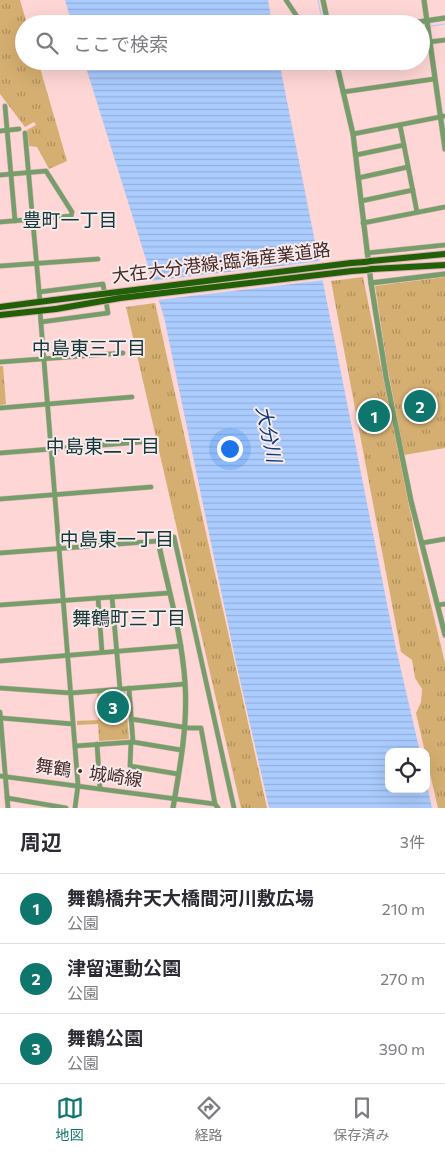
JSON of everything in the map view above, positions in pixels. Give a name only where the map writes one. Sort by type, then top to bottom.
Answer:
[{"type":"main road","name":"大在大分港線;臨海産業道路","points":[[0,306],[351,263],[445,254]]},
{"type":"main road","name":"大在大分港線;臨海産業道路","points":[[0,315],[56,309],[120,298],[369,269],[445,265]]},
{"type":"street","points":[[286,0],[296,15]]},
{"type":"street","points":[[323,0],[326,15]]},
{"type":"street","points":[[424,0],[426,15]]},
{"type":"street","points":[[430,23],[445,18]]},
{"type":"street","points":[[430,42],[445,40]]},
{"type":"street","points":[[430,49],[442,116],[445,149]]},
{"type":"street","points":[[338,70],[353,134],[370,283],[401,456],[438,606],[443,618],[445,635]]},
{"type":"street","points":[[343,92],[434,79]]},
{"type":"street","points":[[5,106],[15,220]]},
{"type":"street","points":[[353,134],[442,116]]},
{"type":"street","points":[[400,125],[417,212]]},
{"type":"street","points":[[0,131],[19,129]]},
{"type":"street","points":[[25,133],[40,302]]},
{"type":"street","points":[[356,155],[404,145]]},
{"type":"street","points":[[358,178],[408,167]]},
{"type":"street","points":[[0,175],[46,172],[72,212],[71,216],[0,222]]},
{"type":"street","points":[[361,201],[413,190]]},
{"type":"street","points":[[364,223],[445,207]]},
{"type":"street","points":[[367,253],[445,245]]},
{"type":"street","points":[[0,266],[98,259]]},
{"type":"street","points":[[370,283],[445,274]]},
{"type":"street","points":[[39,292],[103,284],[108,313],[41,322]]},
{"type":"street","points":[[40,311],[78,785],[75,808]]},
{"type":"street","points":[[0,362],[123,353]]},
{"type":"street","points":[[0,408],[132,397]]},
{"type":"street","points":[[0,453],[142,442]]},
{"type":"street","points":[[0,499],[151,486]]},
{"type":"street","points":[[174,537],[234,808]]},
{"type":"street","points":[[422,543],[445,539]]},
{"type":"street","points":[[0,553],[158,540],[181,646],[185,684],[184,728],[173,808]]},
{"type":"street","points":[[0,605],[169,593]]},
{"type":"street","points":[[112,597],[120,689]]},
{"type":"street","points":[[98,598],[102,652]]},
{"type":"street","points":[[438,606],[445,604]]},
{"type":"street","points":[[0,661],[181,646]]},
{"type":"street","points":[[0,688],[71,693],[185,684]]},
{"type":"street","points":[[129,688],[132,742],[130,766],[178,774]]},
{"type":"street","points":[[0,712],[3,776],[8,808]]},
{"type":"street","points":[[1,718],[73,724]]},
{"type":"street","points":[[131,719],[184,728],[201,728],[216,806]]},
{"type":"street","points":[[75,746],[132,742],[181,750]]},
{"type":"street","points":[[97,744],[100,788]]},
{"type":"street","name":"舞鶴・城崎線","points":[[3,776],[175,798],[216,806]]},
{"type":"street","points":[[7,798],[66,808]]},
{"type":"green space","points":[[0,0],[20,0],[24,15],[15,15],[15,70],[41,70],[67,161],[49,169],[37,147],[29,146],[27,130],[36,125],[34,122],[25,127],[0,94]]},
{"type":"green space","points":[[363,277],[418,550],[445,663],[445,808],[438,808],[430,773],[430,748],[424,748],[416,713],[421,702],[422,689],[415,678],[412,660],[401,652],[331,281]]},
{"type":"green space","points":[[445,277],[445,448],[404,455],[387,365],[375,286]]},
{"type":"green space","points":[[155,303],[267,808],[241,808],[126,307]]},
{"type":"green space","points":[[0,366],[3,366],[6,404],[0,405]]},
{"type":"green space","points":[[125,691],[129,739],[99,741],[98,724],[77,725],[77,721],[98,720],[97,693]]},
{"type":"water","points":[[65,0],[268,0],[270,15],[69,15]]},
{"type":"water","name":"大分川","points":[[87,70],[281,70],[395,644],[419,748],[385,748],[385,793],[429,793],[432,808],[269,808],[235,658],[164,317]]},
{"type":"pier","points":[[322,261],[325,280],[157,300],[150,281]]},
{"type":"waterway","points":[[318,0],[321,15]]},
{"type":"waterway","points":[[431,26],[445,24]]},
{"type":"place","name":"津留運動公園","points":[[420,406]]},
{"type":"place","name":"舞鶴橋弁天大橋間河川敷広場","points":[[374,416]]},
{"type":"place","name":"舞鶴公園","points":[[113,707]]},
{"type":"district","name":"豊町一丁目","points":[[70,220]]},
{"type":"district","name":"中島東三丁目","points":[[89,348]]},
{"type":"district","name":"中島東二丁目","points":[[103,446]]},
{"type":"district","name":"中島東一丁目","points":[[117,539]]},
{"type":"district","name":"舞鶴町三丁目","points":[[129,618]]}]
